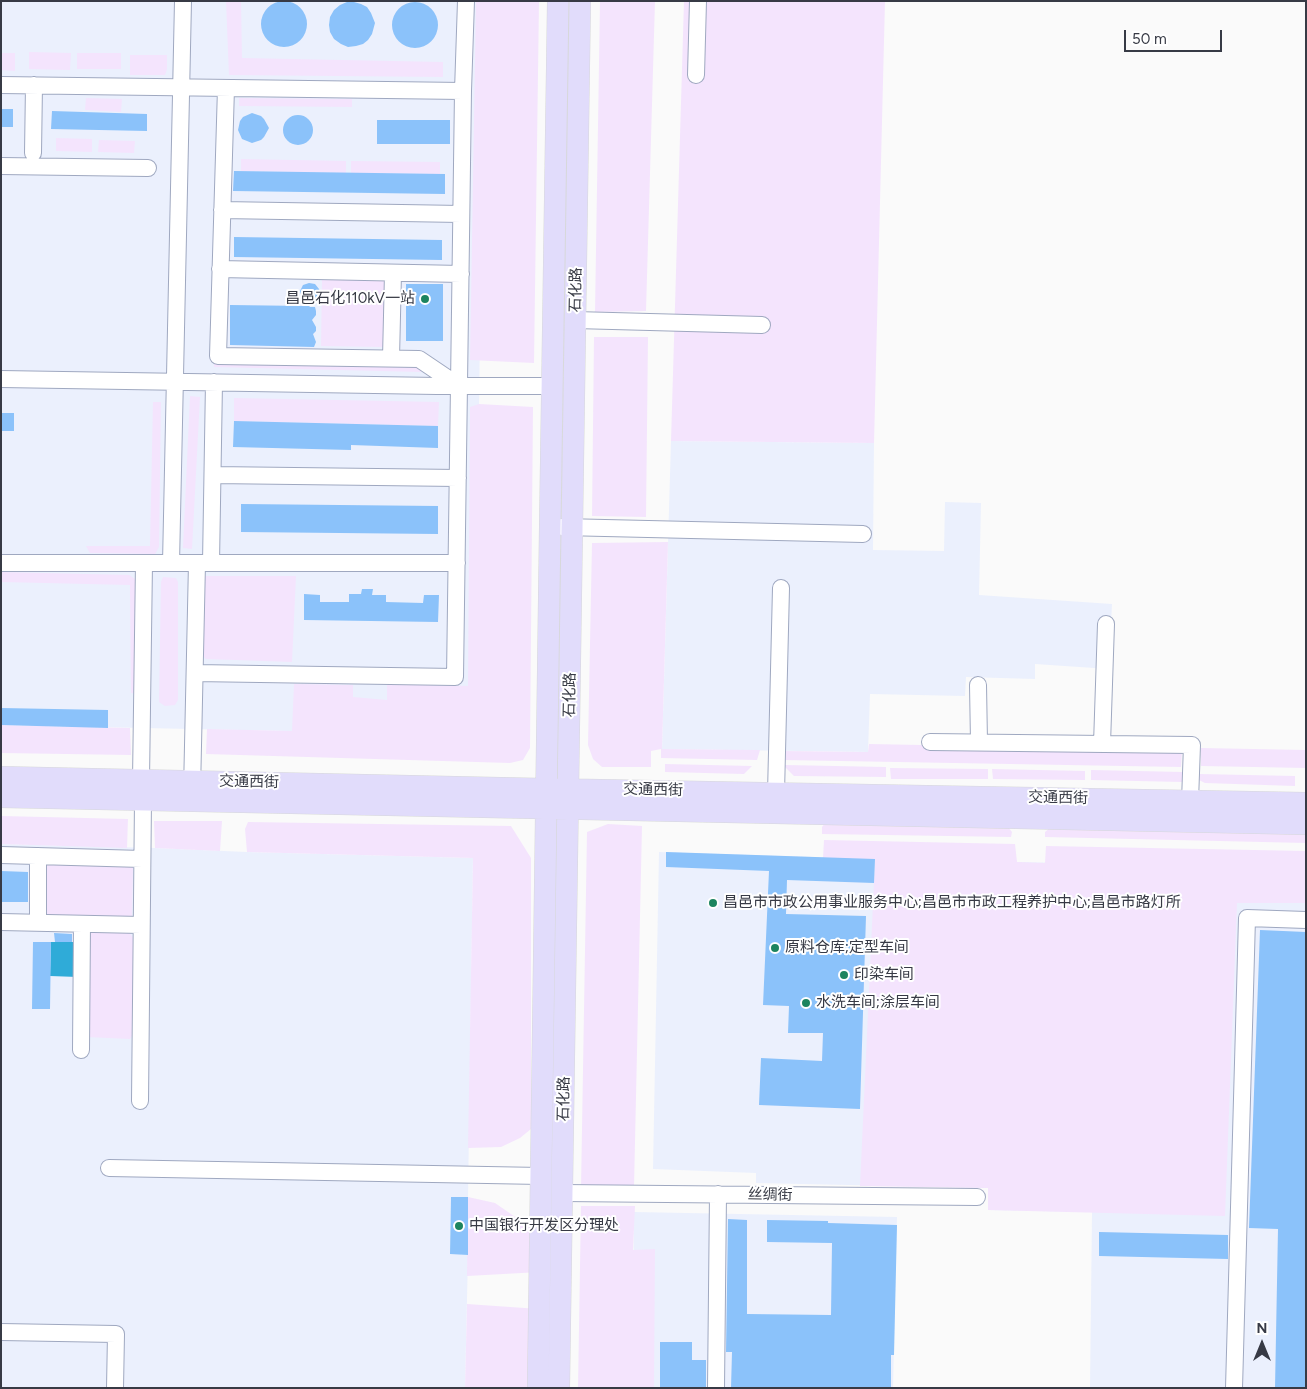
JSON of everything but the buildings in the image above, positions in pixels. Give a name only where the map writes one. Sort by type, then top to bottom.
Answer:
[{"type":"main road","name":"石化路","points":[[538,1388],[558,1]]},
{"type":"main road","name":"石化路","points":[[560,1388],[580,1]]},
{"type":"main road","name":"交通西街","points":[[1,777],[142,790]]},
{"type":"main road","name":"交通西街","points":[[1,797],[142,790],[546,798],[1306,824]]},
{"type":"main road","name":"交通西街","points":[[569,799],[776,793],[1306,803]]},
{"type":"street","points":[[171,562],[183,1]]},
{"type":"street","points":[[194,673],[455,677],[463,91],[466,1]]},
{"type":"street","points":[[696,75],[698,1]]},
{"type":"street","points":[[1,85],[463,91]]},
{"type":"street","points":[[34,85],[34,153]]},
{"type":"street","points":[[226,88],[218,356],[419,359],[460,386]]},
{"type":"street","points":[[1,166],[148,168]]},
{"type":"street","points":[[222,210],[461,214]]},
{"type":"street","points":[[220,269],[461,274]]},
{"type":"street","points":[[391,358],[394,273]]},
{"type":"street","points":[[575,320],[762,324]]},
{"type":"street","points":[[1,379],[552,386]]},
{"type":"street","points":[[192,791],[194,673],[213,475],[214,382]]},
{"type":"street","points":[[213,475],[458,478]]},
{"type":"street","points":[[550,526],[863,534]]},
{"type":"street","points":[[1,562],[457,563]]},
{"type":"street","points":[[140,1101],[144,562]]},
{"type":"street","points":[[776,793],[781,588]]},
{"type":"street","points":[[1102,744],[1106,624]]},
{"type":"street","points":[[978,685],[979,742]]},
{"type":"street","points":[[930,742],[1192,745],[1190,800]]},
{"type":"street","points":[[1,855],[142,859]]},
{"type":"street","points":[[38,856],[38,923]]},
{"type":"street","points":[[1234,1388],[1247,918],[1306,920]]},
{"type":"street","points":[[1,922],[141,925]]},
{"type":"street","points":[[81,1050],[82,924]]},
{"type":"street","points":[[110,1168],[541,1176]]},
{"type":"street","name":"丝绸街","points":[[562,1193],[977,1197]]},
{"type":"street","points":[[716,1388],[718,1194]]},
{"type":"street","points":[[1,1332],[116,1334],[115,1388]]},
{"type":"shaded area","points":[[1,1],[484,1],[475,735],[1,725]]},
{"type":"shaded area","points":[[226,1],[241,1],[242,58],[443,62],[443,77],[229,75]]},
{"type":"shaded area","points":[[476,1],[539,1],[534,363],[470,360]]},
{"type":"shaded area","points":[[600,1],[655,1],[646,311],[595,312]]},
{"type":"shaded area","points":[[684,1],[885,1],[874,443],[671,441]]},
{"type":"shaded area","points":[[29,52],[71,53],[70,70],[29,69]]},
{"type":"shaded area","points":[[1,53],[15,53],[15,71],[1,70]]},
{"type":"shaded area","points":[[77,53],[121,53],[121,69],[77,69]]},
{"type":"shaded area","points":[[130,55],[167,55],[165,75],[130,75]]},
{"type":"shaded area","points":[[86,98],[122,99],[121,112],[85,110]]},
{"type":"shaded area","points":[[239,98],[352,99],[352,107],[239,106]]},
{"type":"shaded area","points":[[56,138],[92,139],[92,152],[56,151]]},
{"type":"shaded area","points":[[99,140],[135,141],[134,153],[98,152]]},
{"type":"shaded area","points":[[241,159],[346,161],[346,173],[241,171]]},
{"type":"shaded area","points":[[351,161],[440,162],[440,174],[351,173]]},
{"type":"shaded area","points":[[322,278],[385,280],[383,347],[321,346]]},
{"type":"shaded area","points":[[594,337],[648,337],[646,517],[592,516]]},
{"type":"shaded area","points":[[214,360],[421,365],[421,372],[214,367]]},
{"type":"shaded area","points":[[190,396],[200,397],[192,549],[183,548]]},
{"type":"shaded area","points":[[234,398],[439,402],[438,426],[234,421]]},
{"type":"shaded area","points":[[153,402],[161,402],[159,547],[155,554],[90,553],[86,546],[150,546]]},
{"type":"shaded area","points":[[479,404],[533,407],[530,748],[523,760],[510,763],[206,754],[207,729],[292,731],[294,684],[353,685],[353,697],[387,700],[387,684],[468,686],[470,407]]},
{"type":"shaded area","points":[[671,441],[874,443],[873,550],[944,551],[945,502],[981,503],[979,595],[1112,604],[1109,669],[1035,664],[1035,679],[966,677],[965,696],[870,694],[868,752],[662,749]]},
{"type":"shaded area","points":[[668,542],[662,749],[760,750],[757,760],[661,758],[661,749],[651,751],[651,767],[602,767],[593,759],[588,745],[592,543]]},
{"type":"shaded area","points":[[1,572],[129,575],[138,581],[138,694],[131,693],[130,585],[1,582]]},
{"type":"shaded area","points":[[204,576],[296,576],[292,662],[206,659],[201,654]]},
{"type":"shaded area","points":[[163,577],[176,578],[178,582],[178,700],[175,705],[165,706],[159,702],[161,582]]},
{"type":"shaded area","points":[[1,725],[130,728],[131,755],[1,753]]},
{"type":"shaded area","points":[[869,744],[1182,750],[1181,767],[783,760],[783,751],[868,752]]},
{"type":"shaded area","points":[[1201,748],[1306,750],[1306,768],[1201,766]]},
{"type":"shaded area","points":[[665,764],[752,766],[744,774],[665,772]]},
{"type":"shaded area","points":[[785,765],[886,767],[886,777],[794,776]]},
{"type":"shaded area","points":[[890,768],[988,769],[988,779],[891,779]]},
{"type":"shaded area","points":[[992,769],[1085,771],[1085,780],[993,779]]},
{"type":"shaded area","points":[[1091,770],[1183,772],[1183,782],[1091,780]]},
{"type":"shaded area","points":[[1199,774],[1295,776],[1295,786],[1205,783],[1199,780]]},
{"type":"shaded area","points":[[1,816],[128,819],[127,848],[1,844]]},
{"type":"shaded area","points":[[154,821],[222,821],[220,851],[155,848]]},
{"type":"shaded area","points":[[248,822],[511,826],[531,858],[531,1129],[520,1138],[501,1147],[468,1148],[473,858],[247,852],[245,829]]},
{"type":"shaded area","points":[[825,823],[1008,827],[1012,832],[1011,837],[822,834],[822,827]]},
{"type":"shaded area","points":[[608,824],[642,826],[634,1187],[581,1188],[587,832]]},
{"type":"shaded area","points":[[1051,827],[1306,833],[1306,843],[1045,837],[1045,832]]},
{"type":"shaded area","points":[[824,840],[1015,844],[1017,862],[1045,863],[1046,846],[1306,851],[1306,903],[1237,903],[1225,1216],[988,1210],[988,1188],[860,1186],[875,860],[823,858]]},
{"type":"shaded area","points":[[1,844],[473,858],[468,1197],[451,1197],[450,1253],[468,1255],[465,1388],[1,1388]]},
{"type":"shaded area","points":[[659,852],[875,859],[1306,868],[1306,1388],[1090,1388],[1092,1212],[988,1210],[988,1188],[756,1183],[756,1173],[653,1169]]},
{"type":"shaded area","points":[[45,863],[133,865],[132,917],[44,916]]},
{"type":"shaded area","points":[[89,930],[128,931],[134,939],[133,1034],[130,1039],[86,1037]]},
{"type":"shaded area","points":[[468,1197],[495,1203],[540,1234],[540,1272],[467,1276]]},
{"type":"shaded area","points":[[581,1206],[635,1206],[633,1250],[655,1249],[654,1388],[578,1388]]},
{"type":"shaded area","points":[[634,1212],[897,1217],[893,1388],[632,1388]]},
{"type":"shaded area","points":[[467,1304],[539,1309],[536,1388],[465,1388]]},
{"type":"water","points":[[51,942],[78,942],[78,977],[50,976]]},
{"type":"place","name":"昌邑石化110kV一站","points":[[425,299]]},
{"type":"place","name":"昌邑市市政公用事业服务中心;昌邑市市政工程养护中心;昌邑市路灯所","points":[[713,903]]},
{"type":"place","name":"原料仓库;定型车间","points":[[775,948]]},
{"type":"place","name":"印染车间","points":[[844,975]]},
{"type":"place","name":"水洗车间;涂层车间","points":[[806,1003]]},
{"type":"place","name":"中国银行开发区分理处","points":[[459,1226]]}]
